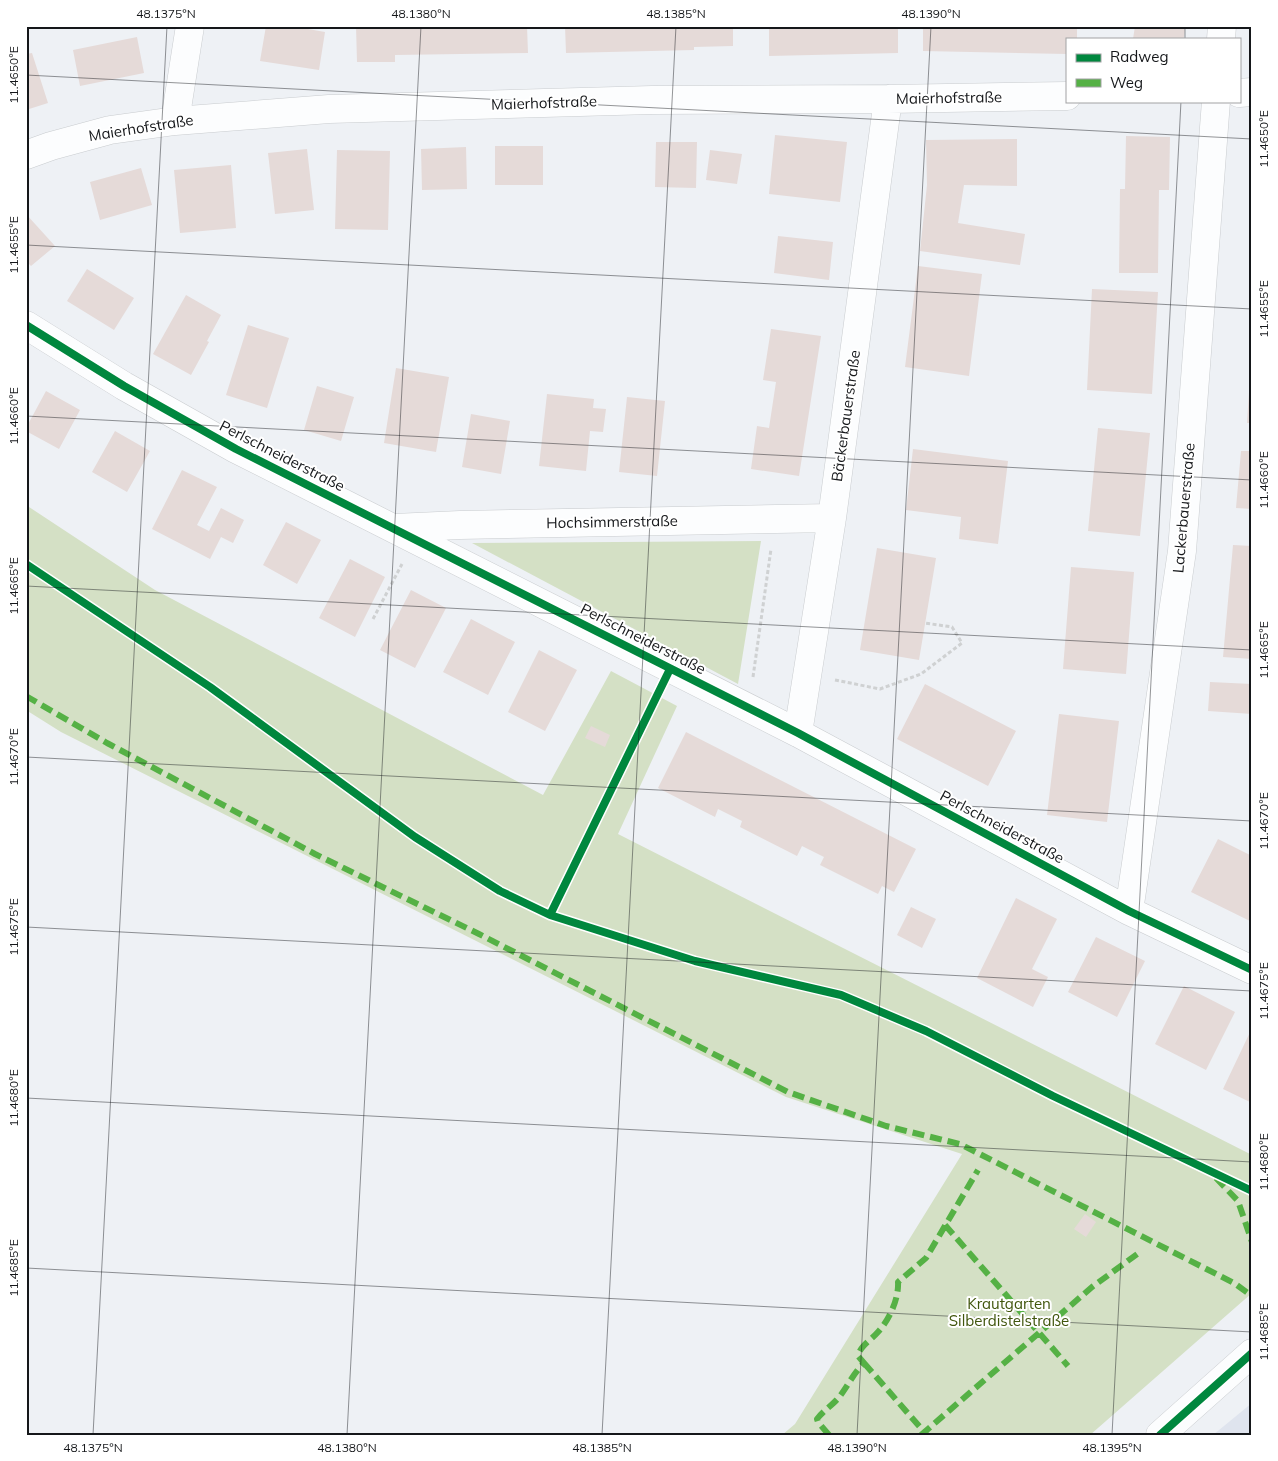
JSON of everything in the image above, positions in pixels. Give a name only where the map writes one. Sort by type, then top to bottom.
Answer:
[{"type":"street","points":[[175,121],[190,26]]},
{"type":"street","name":"Maierhofstraße","points":[[26,155],[110,130],[175,121],[329,108],[652,100],[1066,96]]},
{"type":"street","name":"Bäckerbauerstraße","points":[[798,733],[832,518],[888,99]]},
{"type":"street","name":"Lackerbauerstraße","points":[[1129,911],[1182,551],[1216,102]]},
{"type":"street","name":"Perlschneiderstraße","points":[[26,325],[124,386],[236,449],[748,707],[1129,911],[1252,970]]},
{"type":"street","name":"Hochsimmerstraße","points":[[403,534],[832,518]]},
{"type":"street","points":[[1160,1435],[1252,1353]]},
{"type":"path","points":[[748,707],[775,519]]},
{"type":"path","points":[[373,619],[403,534]]},
{"type":"path","points":[[807,676],[880,689],[921,674],[962,643],[952,627],[925,623]]},
{"type":"shaded area","points":[[1252,1403],[1252,1435],[1213,1435]]},
{"type":"green space","name":"Krautgarten Silberdistelstraße","points":[[26,505],[155,590],[543,795],[611,671],[677,706],[618,834],[1252,1155],[1252,1293],[1090,1435],[782,1435],[795,1424],[962,1154],[786,1097],[61,732],[26,710]]},
{"type":"green space","points":[[761,541],[738,684],[472,543]]},
{"type":"building","points":[[266,26],[291,26],[325,32],[319,70],[260,61]]},
{"type":"building","points":[[356,26],[527,26],[528,53],[395,55],[395,62],[357,62]]},
{"type":"building","points":[[565,26],[733,26],[733,46],[694,47],[694,50],[566,53]]},
{"type":"building","points":[[769,26],[898,26],[898,53],[769,56]]},
{"type":"building","points":[[923,26],[1077,26],[1077,38],[1066,38],[1066,54],[923,51]]},
{"type":"building","points":[[1135,26],[1185,26],[1184,38],[1133,38]]},
{"type":"building","points":[[137,37],[144,73],[80,86],[73,50]]},
{"type":"building","points":[[32,53],[48,103],[26,110],[26,54]]},
{"type":"building","points":[[775,135],[847,142],[840,202],[769,194]]},
{"type":"building","points":[[1126,136],[1170,137],[1169,190],[1159,190],[1158,273],[1119,273],[1120,189],[1125,189]]},
{"type":"building","points":[[1017,139],[1017,186],[964,185],[958,223],[1025,234],[1020,265],[920,251],[927,185],[926,140]]},
{"type":"building","points":[[656,142],[697,142],[696,188],[655,187]]},
{"type":"building","points":[[495,146],[543,146],[543,185],[495,185]]},
{"type":"building","points":[[466,147],[467,189],[422,190],[421,149]]},
{"type":"building","points":[[307,149],[314,210],[275,214],[268,153]]},
{"type":"building","points":[[337,150],[390,151],[388,230],[335,229]]},
{"type":"building","points":[[710,150],[742,154],[737,184],[706,180]]},
{"type":"building","points":[[231,165],[236,228],[180,233],[174,170]]},
{"type":"building","points":[[141,168],[152,205],[100,220],[90,182]]},
{"type":"building","points":[[26,214],[55,246],[31,266],[26,261]]},
{"type":"building","points":[[778,236],[833,242],[829,280],[774,273]]},
{"type":"building","points":[[918,266],[982,274],[969,376],[905,367]]},
{"type":"building","points":[[87,269],[134,298],[114,330],[67,301]]},
{"type":"building","points":[[1092,289],[1158,292],[1152,394],[1087,390]]},
{"type":"building","points":[[186,295],[221,315],[191,375],[153,354]]},
{"type":"building","points":[[248,325],[289,338],[267,408],[226,395]]},
{"type":"building","points":[[771,329],[821,336],[799,476],[751,469],[757,426],[769,428],[776,382],[763,380]]},
{"type":"building","points":[[396,368],[449,377],[436,452],[384,443]]},
{"type":"building","points":[[1250,377],[1252,377],[1252,423],[1247,423]]},
{"type":"building","points":[[317,386],[354,397],[341,441],[304,430]]},
{"type":"building","points":[[46,391],[80,410],[59,449],[26,431]]},
{"type":"building","points":[[547,394],[594,399],[593,408],[606,409],[603,432],[590,431],[586,471],[539,466]]},
{"type":"building","points":[[627,397],[665,401],[657,476],[619,472]]},
{"type":"building","points":[[471,414],[510,421],[501,474],[462,467]]},
{"type":"building","points":[[1098,428],[1150,433],[1140,536],[1088,531]]},
{"type":"building","points":[[115,431],[150,451],[127,492],[92,472]]},
{"type":"building","points":[[913,449],[1008,461],[998,544],[959,539],[961,517],[906,510]]},
{"type":"building","points":[[1241,451],[1252,451],[1252,509],[1236,508]]},
{"type":"building","points":[[182,470],[217,487],[197,525],[209,531],[221,508],[244,520],[233,543],[221,537],[210,559],[152,529]]},
{"type":"building","points":[[286,522],[321,540],[297,584],[263,565]]},
{"type":"building","points":[[1233,545],[1252,546],[1252,659],[1223,657]]},
{"type":"building","points":[[877,548],[936,558],[919,660],[860,650]]},
{"type":"building","points":[[350,559],[385,577],[355,637],[319,618]]},
{"type":"building","points":[[1071,567],[1134,572],[1126,674],[1063,669]]},
{"type":"building","points":[[411,590],[446,608],[415,668],[380,650]]},
{"type":"building","points":[[471,619],[515,642],[488,695],[443,672]]},
{"type":"building","points":[[539,650],[577,670],[545,731],[508,712]]},
{"type":"building","points":[[1210,682],[1252,684],[1252,714],[1208,711]]},
{"type":"building","points":[[925,684],[1016,731],[988,786],[897,739]]},
{"type":"building","points":[[1059,714],[1119,721],[1107,822],[1047,815]]},
{"type":"building","points":[[591,726],[610,735],[605,747],[585,738]]},
{"type":"building","points":[[686,732],[916,849],[894,892],[882,886],[878,894],[820,865],[824,857],[802,846],[797,856],[740,827],[742,821],[718,809],[715,817],[658,788]]},
{"type":"building","points":[[1218,839],[1252,856],[1252,922],[1191,892]]},
{"type":"building","points":[[1016,898],[1057,919],[1032,969],[1048,977],[1033,1007],[977,978]]},
{"type":"building","points":[[911,907],[936,919],[922,948],[897,935]]},
{"type":"building","points":[[1096,937],[1145,961],[1117,1017],[1068,992]]},
{"type":"building","points":[[1184,986],[1235,1012],[1206,1070],[1155,1044]]},
{"type":"building","points":[[1252,1028],[1252,1103],[1223,1089]]},
{"type":"building","points":[[1085,1214],[1096,1222],[1086,1237],[1074,1229]]},
{"type":"marked path","points":[[26,696],[107,743],[315,854],[479,934],[788,1092],[886,1126],[960,1144],[1234,1283],[1252,1296]]},
{"type":"marked path","points":[[829,1435],[817,1419],[838,1399],[864,1363],[858,1356],[859,1352],[882,1327],[889,1315],[897,1295],[898,1282],[926,1258],[978,1170]]},
{"type":"marked path","points":[[1216,1178],[1238,1201],[1252,1242]]},
{"type":"marked path","points":[[945,1225],[1068,1366]]},
{"type":"marked path","points":[[921,1435],[1092,1287],[1140,1252]]},
{"type":"marked path","points":[[864,1363],[927,1435]]},
{"type":"cycle path","points":[[26,325],[124,386],[236,449],[798,733],[1129,911],[1252,970]]},
{"type":"cycle path","points":[[26,564],[210,687],[415,837],[500,891],[550,915],[695,961],[841,995],[926,1031],[1053,1096],[1252,1191]]},
{"type":"cycle path","points":[[550,915],[670,669]]},
{"type":"cycle path","points":[[1160,1435],[1252,1353]]}]
